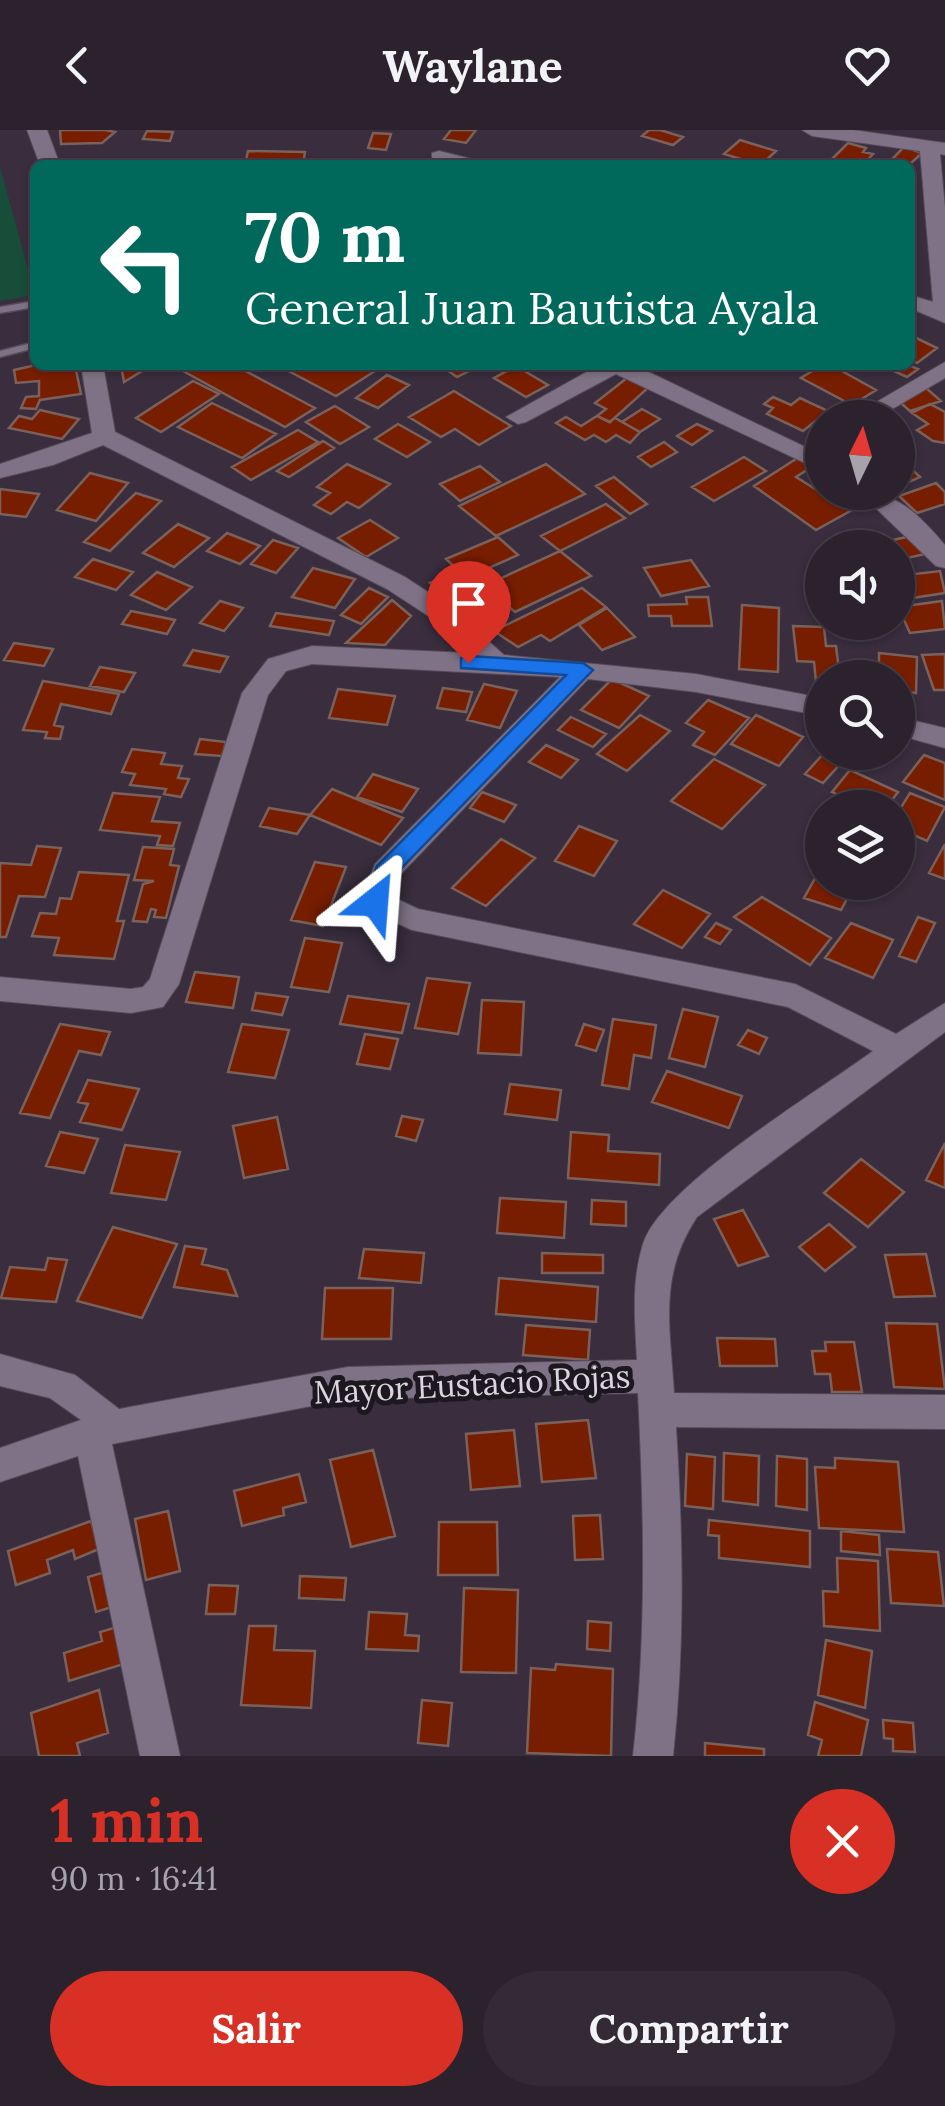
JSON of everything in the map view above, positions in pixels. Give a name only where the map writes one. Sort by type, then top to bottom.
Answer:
[{"type":"street","points":[[38,130],[48,160]]},
{"type":"street","points":[[812,130],[937,147],[945,315],[915,303]]},
{"type":"street","points":[[439,157],[452,160]]},
{"type":"street","points":[[891,400],[945,369]]},
{"type":"street","points":[[93,370],[104,436]]},
{"type":"street","points":[[518,417],[607,370]]},
{"type":"street","points":[[627,370],[805,454]]},
{"type":"street","points":[[0,471],[45,460],[104,436],[396,582],[439,612],[497,664]]},
{"type":"street","points":[[800,451],[805,448]]},
{"type":"street","points":[[893,510],[922,533],[945,560]]},
{"type":"street","points":[[0,989],[131,1002],[152,998],[164,984],[255,693],[278,665],[312,655],[583,670],[698,680],[805,704]]},
{"type":"street","points":[[583,670],[385,872],[375,902],[412,919],[795,996],[900,1050]]},
{"type":"street","points":[[915,730],[945,738]]},
{"type":"street","points":[[654,1756],[663,1669],[664,1538],[651,1296],[660,1244],[685,1206],[945,1016]]},
{"type":"street","points":[[0,1370],[36,1376],[85,1396],[102,1431],[160,1756]]},
{"type":"street","name":"Mayor Eustacio Rojas","points":[[0,1465],[102,1431],[348,1383],[654,1393],[945,1412]]},
{"type":"lane","points":[[0,310],[30,305]]},
{"type":"lane","points":[[0,354],[30,346]]},
{"type":"green space","points":[[0,167],[30,277],[30,296],[0,301]]},
{"type":"building","points":[[60,130],[115,132],[102,143],[61,144]]},
{"type":"building","points":[[451,130],[476,130],[466,143],[444,139]]},
{"type":"building","points":[[649,130],[683,137],[673,145],[642,136]]},
{"type":"building","points":[[147,131],[173,132],[170,141],[143,139]]},
{"type":"building","points":[[373,133],[391,134],[386,150],[368,148]]},
{"type":"building","points":[[740,140],[776,151],[766,160],[744,160],[724,154]]},
{"type":"building","points":[[848,143],[873,154],[868,160],[832,159]]},
{"type":"building","points":[[904,147],[922,153],[914,160],[893,158]]},
{"type":"building","points":[[248,151],[305,152],[304,160],[246,160]]},
{"type":"building","points":[[915,337],[937,348],[915,362]]},
{"type":"building","points":[[30,366],[30,370],[76,370],[81,394],[40,400],[36,409],[21,408],[26,397],[39,396],[39,381],[16,383],[14,370]]},
{"type":"building","points":[[918,369],[907,377],[892,370]]},
{"type":"building","points":[[122,370],[144,370],[124,382]]},
{"type":"building","points":[[181,370],[243,370],[315,408],[285,427]]},
{"type":"building","points":[[287,370],[375,371],[336,396]]},
{"type":"building","points":[[447,370],[471,370],[457,377]]},
{"type":"building","points":[[509,370],[523,370],[548,385],[526,397],[494,378]]},
{"type":"building","points":[[814,370],[840,370],[876,390],[860,400],[843,400],[801,378]]},
{"type":"building","points":[[387,375],[409,385],[378,408],[356,398]]},
{"type":"building","points":[[627,378],[649,387],[610,422],[597,416],[606,409],[595,403]]},
{"type":"building","points":[[193,381],[219,394],[161,432],[136,418]]},
{"type":"building","points":[[926,388],[941,401],[915,409],[915,400],[895,398]]},
{"type":"building","points":[[454,391],[511,426],[479,445],[455,429],[441,437],[409,417]]},
{"type":"building","points":[[773,397],[791,405],[800,398],[805,400],[805,429],[767,414],[773,408],[764,404]]},
{"type":"building","points":[[212,403],[276,434],[242,458],[178,427]]},
{"type":"building","points":[[930,404],[945,412],[945,443],[933,441],[917,430],[928,424],[915,412]]},
{"type":"building","points":[[335,406],[369,427],[340,444],[306,422]]},
{"type":"building","points":[[642,409],[660,419],[640,432],[622,422]]},
{"type":"building","points":[[40,410],[79,419],[62,439],[9,428],[19,416],[32,419]]},
{"type":"building","points":[[597,416],[609,422],[615,418],[640,432],[630,443],[616,435],[606,442],[594,435],[585,440],[556,423],[566,417],[581,426]]},
{"type":"building","points":[[398,424],[430,442],[407,457],[375,439]]},
{"type":"building","points":[[697,424],[712,431],[692,445],[677,436]]},
{"type":"building","points":[[298,430],[318,442],[251,480],[232,467]]},
{"type":"building","points":[[323,441],[334,448],[289,477],[277,471]]},
{"type":"building","points":[[664,442],[677,452],[651,467],[638,457]]},
{"type":"building","points":[[744,457],[766,471],[714,501],[692,487]]},
{"type":"building","points":[[799,457],[805,461],[805,471],[796,477],[805,483],[805,510],[852,510],[816,530],[754,486]]},
{"type":"building","points":[[347,464],[390,484],[359,508],[347,502],[331,514],[314,505],[330,493],[317,487]]},
{"type":"building","points":[[546,464],[585,494],[496,536],[459,506]]},
{"type":"building","points":[[480,466],[500,482],[460,501],[440,484]]},
{"type":"building","points":[[90,473],[128,483],[96,521],[57,510]]},
{"type":"building","points":[[614,477],[647,504],[630,514],[596,486]]},
{"type":"building","points":[[936,483],[945,492],[945,504],[917,513],[915,490]]},
{"type":"building","points":[[0,489],[39,494],[26,517],[0,514]]},
{"type":"building","points":[[136,493],[161,501],[110,551],[84,542]]},
{"type":"building","points":[[606,504],[625,518],[560,551],[541,536]]},
{"type":"building","points":[[370,520],[398,538],[366,557],[338,538]]},
{"type":"building","points":[[178,524],[209,538],[174,567],[143,553]]},
{"type":"building","points":[[227,533],[260,546],[240,564],[207,551]]},
{"type":"building","points":[[916,535],[930,553],[915,556]]},
{"type":"building","points":[[498,537],[518,555],[466,578],[446,559]]},
{"type":"building","points":[[273,540],[298,548],[276,573],[251,564]]},
{"type":"building","points":[[560,551],[591,576],[515,612],[484,586]]},
{"type":"building","points":[[93,559],[133,572],[116,590],[75,577]]},
{"type":"building","points":[[691,560],[709,586],[661,596],[644,568]]},
{"type":"building","points":[[313,568],[355,579],[335,608],[292,597]]},
{"type":"building","points":[[940,571],[945,593],[915,598],[915,574]]},
{"type":"building","points":[[157,572],[192,587],[166,610],[131,595]]},
{"type":"building","points":[[453,573],[484,602],[461,612],[430,583]]},
{"type":"building","points":[[369,588],[388,597],[361,624],[341,615]]},
{"type":"building","points":[[582,588],[606,607],[550,641],[541,635],[518,647],[494,631]]},
{"type":"building","points":[[686,597],[708,597],[712,626],[672,626],[671,616],[649,616],[648,605],[687,604]]},
{"type":"building","points":[[392,600],[411,616],[385,645],[346,643]]},
{"type":"building","points":[[220,601],[243,608],[224,631],[200,623]]},
{"type":"building","points":[[942,601],[945,629],[915,632],[915,605]]},
{"type":"building","points":[[484,602],[502,615],[486,624],[469,611]]},
{"type":"building","points":[[742,605],[779,608],[778,672],[739,669]]},
{"type":"building","points":[[607,608],[635,637],[602,650],[579,625]]},
{"type":"building","points":[[131,611],[175,620],[167,634],[122,624]]},
{"type":"building","points":[[276,613],[334,621],[329,635],[270,626]]},
{"type":"building","points":[[793,626],[805,626],[805,640],[825,640],[826,646],[836,646],[838,660],[797,661]]},
{"type":"building","points":[[14,643],[53,649],[44,666],[4,660]]},
{"type":"building","points":[[193,650],[228,657],[220,672],[184,665]]},
{"type":"building","points":[[879,653],[917,657],[916,693],[915,660],[879,660]]},
{"type":"building","points":[[945,654],[945,690],[934,690],[922,655]]},
{"type":"building","points":[[100,667],[135,673],[124,692],[90,686]]},
{"type":"building","points":[[612,679],[649,696],[619,728],[581,710]]},
{"type":"building","points":[[43,681],[119,694],[111,714],[61,704],[54,725],[63,727],[60,739],[45,738],[47,732],[23,730]]},
{"type":"building","points":[[484,684],[517,691],[500,728],[467,720]]},
{"type":"building","points":[[443,688],[472,692],[466,712],[437,708]]},
{"type":"building","points":[[338,689],[395,696],[387,725],[329,718]]},
{"type":"building","points":[[708,700],[749,718],[715,755],[693,745],[704,732],[686,723]]},
{"type":"building","points":[[640,715],[670,731],[627,771],[597,754]]},
{"type":"building","points":[[756,715],[803,737],[779,766],[731,744]]},
{"type":"building","points":[[571,717],[606,734],[593,747],[558,730]]},
{"type":"building","points":[[200,739],[226,742],[222,756],[195,754]]},
{"type":"building","points":[[546,745],[578,760],[561,778],[529,762]]},
{"type":"building","points":[[132,749],[165,753],[161,764],[182,766],[178,778],[189,779],[181,797],[164,794],[166,789],[130,785],[135,774],[122,772]]},
{"type":"building","points":[[924,755],[945,763],[945,800],[903,782]]},
{"type":"building","points":[[714,759],[765,785],[722,829],[671,801]]},
{"type":"building","points":[[809,770],[835,770],[823,783],[805,774]]},
{"type":"building","points":[[850,770],[894,790],[834,790]]},
{"type":"building","points":[[373,774],[418,789],[402,812],[357,797]]},
{"type":"building","points":[[332,789],[403,818],[381,845],[310,815]]},
{"type":"building","points":[[482,792],[516,805],[504,822],[470,808]]},
{"type":"building","points":[[113,793],[160,797],[152,821],[180,823],[173,846],[157,845],[160,836],[100,830]]},
{"type":"building","points":[[915,795],[945,807],[927,841],[915,836]]},
{"type":"building","points":[[269,808],[310,815],[297,834],[260,826]]},
{"type":"building","points":[[579,826],[617,841],[594,876],[555,861]]},
{"type":"building","points":[[501,839],[535,858],[486,906],[452,888]]},
{"type":"building","points":[[945,844],[945,879],[929,873]]},
{"type":"building","points":[[37,846],[61,848],[45,897],[19,896],[6,937],[0,937],[0,863],[31,865]]},
{"type":"building","points":[[143,847],[174,849],[170,865],[179,866],[166,918],[154,917],[156,910],[151,909],[147,922],[133,921],[143,884],[154,881],[134,880]]},
{"type":"building","points":[[315,862],[346,867],[323,926],[291,920]]},
{"type":"building","points":[[79,872],[129,875],[117,921],[124,921],[114,959],[54,955],[59,938],[32,936],[40,913],[56,914],[60,898],[71,899]]},
{"type":"building","points":[[663,890],[710,914],[682,948],[634,924]]},
{"type":"building","points":[[762,897],[831,938],[810,965],[734,917]]},
{"type":"building","points":[[810,900],[846,900],[841,910]]},
{"type":"building","points":[[918,917],[935,923],[916,962],[899,956]]},
{"type":"building","points":[[716,923],[731,930],[720,944],[705,937]]},
{"type":"building","points":[[851,923],[893,940],[873,978],[825,958]]},
{"type":"building","points":[[305,938],[342,943],[329,992],[291,987]]},
{"type":"building","points":[[195,972],[239,977],[233,1008],[186,1002]]},
{"type":"building","points":[[427,978],[470,983],[458,1034],[415,1028]]},
{"type":"building","points":[[256,993],[288,997],[282,1015],[252,1010]]},
{"type":"building","points":[[348,996],[409,1004],[402,1033],[340,1024]]},
{"type":"building","points":[[482,1000],[524,1002],[521,1055],[478,1053]]},
{"type":"building","points":[[683,1009],[718,1017],[705,1067],[669,1058]]},
{"type":"building","points":[[613,1019],[656,1025],[651,1058],[634,1055],[629,1089],[602,1085]]},
{"type":"building","points":[[60,1024],[110,1032],[101,1055],[79,1051],[50,1118],[20,1113]]},
{"type":"building","points":[[242,1024],[289,1030],[275,1078],[228,1072]]},
{"type":"building","points":[[584,1024],[604,1030],[596,1051],[576,1045]]},
{"type":"building","points":[[748,1030],[767,1038],[759,1054],[738,1045]]},
{"type":"building","points":[[365,1034],[398,1039],[390,1069],[357,1064]]},
{"type":"building","points":[[667,1071],[742,1096],[729,1128],[652,1102]]},
{"type":"building","points":[[88,1080],[139,1089],[122,1130],[80,1122],[88,1104],[78,1102]]},
{"type":"building","points":[[510,1084],[561,1090],[557,1120],[505,1114]]},
{"type":"building","points":[[402,1116],[423,1120],[416,1141],[396,1136]]},
{"type":"building","points":[[277,1117],[288,1169],[244,1178],[233,1126]]},
{"type":"building","points":[[60,1132],[98,1139],[84,1173],[46,1166]]},
{"type":"building","points":[[571,1132],[609,1135],[608,1151],[660,1154],[659,1185],[568,1178]]},
{"type":"building","points":[[945,1143],[945,1188],[926,1180]]},
{"type":"building","points":[[125,1145],[180,1152],[166,1200],[111,1193]]},
{"type":"building","points":[[861,1159],[904,1192],[868,1227],[824,1193]]},
{"type":"building","points":[[500,1198],[566,1202],[564,1238],[497,1233]]},
{"type":"building","points":[[592,1200],[626,1202],[626,1226],[591,1224]]},
{"type":"building","points":[[743,1210],[768,1256],[738,1266],[714,1219]]},
{"type":"building","points":[[829,1224],[855,1247],[825,1271],[799,1247]]},
{"type":"building","points":[[113,1227],[177,1244],[142,1318],[77,1301]]},
{"type":"building","points":[[185,1246],[206,1249],[202,1264],[227,1270],[237,1296],[174,1287]]},
{"type":"building","points":[[364,1249],[424,1253],[421,1283],[359,1278]]},
{"type":"building","points":[[542,1253],[603,1255],[603,1273],[542,1273]]},
{"type":"building","points":[[926,1254],[935,1296],[894,1297],[885,1255]]},
{"type":"building","points":[[48,1258],[67,1260],[56,1302],[1,1298],[10,1267],[45,1270]]},
{"type":"building","points":[[499,1278],[598,1287],[596,1322],[496,1314]]},
{"type":"building","points":[[325,1288],[393,1288],[391,1339],[322,1339]]},
{"type":"building","points":[[886,1323],[937,1324],[945,1389],[894,1387]]},
{"type":"building","points":[[526,1325],[590,1330],[588,1360],[523,1355]]},
{"type":"building","points":[[717,1338],[775,1339],[777,1366],[720,1366]]},
{"type":"building","points":[[825,1342],[854,1342],[862,1392],[832,1392],[830,1374],[815,1374],[812,1351],[826,1351]]},
{"type":"building","points":[[588,1420],[596,1478],[542,1482],[536,1424]]},
{"type":"building","points":[[514,1430],[520,1486],[471,1490],[466,1434]]},
{"type":"building","points":[[373,1450],[395,1536],[351,1547],[330,1460]]},
{"type":"building","points":[[724,1453],[759,1456],[758,1505],[723,1501]]},
{"type":"building","points":[[687,1454],[715,1457],[713,1509],[685,1506]]},
{"type":"building","points":[[777,1456],[807,1459],[807,1510],[776,1506]]},
{"type":"building","points":[[835,1458],[898,1462],[904,1532],[819,1528],[815,1467],[835,1468]]},
{"type":"building","points":[[299,1474],[306,1502],[283,1508],[284,1515],[242,1526],[234,1491]]},
{"type":"building","points":[[168,1511],[180,1571],[146,1580],[135,1519]]},
{"type":"building","points":[[600,1515],[603,1559],[575,1560],[573,1516]]},
{"type":"building","points":[[709,1520],[810,1531],[810,1567],[719,1558],[719,1536],[708,1535]]},
{"type":"building","points":[[91,1521],[99,1549],[75,1559],[73,1550],[47,1560],[50,1573],[16,1585],[8,1551]]},
{"type":"building","points":[[439,1522],[497,1522],[498,1575],[438,1575]]},
{"type":"building","points":[[841,1531],[879,1535],[880,1555],[841,1551]]},
{"type":"building","points":[[887,1549],[938,1552],[944,1606],[891,1603]]},
{"type":"building","points":[[837,1558],[878,1561],[880,1631],[824,1626],[823,1591],[838,1592]]},
{"type":"building","points":[[108,1571],[115,1606],[96,1612],[88,1577]]},
{"type":"building","points":[[300,1576],[346,1578],[344,1600],[299,1598]]},
{"type":"building","points":[[209,1585],[238,1586],[235,1614],[206,1614]]},
{"type":"building","points":[[464,1588],[518,1590],[516,1673],[461,1672]]},
{"type":"building","points":[[369,1612],[407,1614],[405,1635],[419,1636],[418,1651],[366,1649]]},
{"type":"building","points":[[588,1621],[611,1623],[610,1651],[587,1649]]},
{"type":"building","points":[[120,1626],[127,1663],[69,1681],[64,1653],[102,1641],[100,1632]]},
{"type":"building","points":[[249,1626],[276,1626],[274,1650],[315,1651],[311,1708],[241,1705]]},
{"type":"building","points":[[826,1640],[872,1651],[865,1708],[818,1695]]},
{"type":"building","points":[[556,1664],[613,1669],[611,1756],[527,1753],[531,1668],[555,1670]]},
{"type":"building","points":[[99,1690],[108,1733],[77,1743],[80,1756],[39,1756],[31,1713]]},
{"type":"building","points":[[422,1700],[452,1703],[448,1746],[418,1743]]},
{"type":"building","points":[[815,1702],[868,1720],[861,1756],[818,1756],[822,1740],[808,1735]]},
{"type":"building","points":[[883,1720],[913,1723],[915,1752],[893,1751],[893,1739],[884,1738]]},
{"type":"building","points":[[705,1743],[764,1749],[764,1756],[705,1756]]},
{"type":"route","points":[[375,902],[385,872],[583,670],[468,663]]}]
